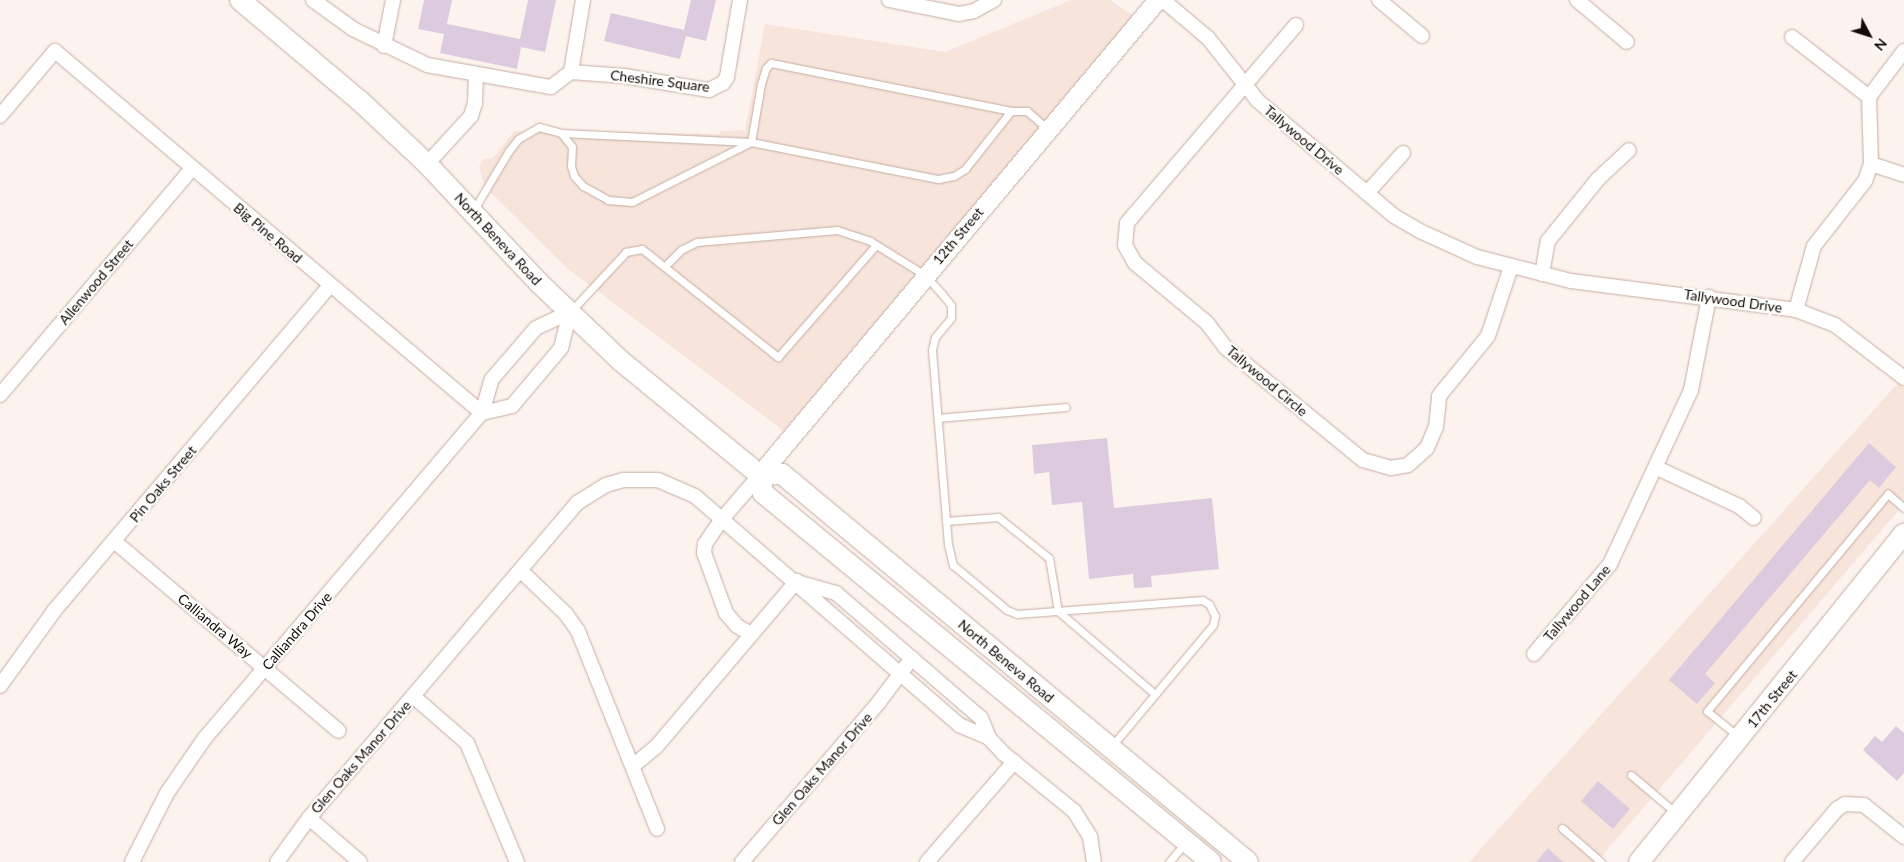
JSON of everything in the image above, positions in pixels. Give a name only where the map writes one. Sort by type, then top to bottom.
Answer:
[{"type":"main road","name":"North Beneva Road","points":[[240,0],[360,101],[427,164],[570,312],[621,361],[760,475],[763,493],[1211,862]]},
{"type":"main road","name":"North Beneva Road","points":[[760,475],[782,474],[1248,862]]},
{"type":"main road","name":"17th Street","points":[[1638,862],[1904,534]]},
{"type":"street","points":[[313,0],[337,19],[384,46],[427,65],[551,87],[571,72],[583,0]]},
{"type":"street","points":[[384,46],[392,0]]},
{"type":"street","name":"Cheshire Square","points":[[571,72],[715,88],[727,77],[740,0]]},
{"type":"street","points":[[889,0],[959,14],[974,11],[994,0]]},
{"type":"street","name":"12th Street","points":[[760,475],[925,275],[1158,0]]},
{"type":"street","name":"Tallywood Drive","points":[[1163,0],[1208,38],[1258,102],[1394,216],[1422,232],[1477,257],[1542,274],[1796,310],[1835,325],[1904,378]]},
{"type":"street","points":[[1379,0],[1422,36]]},
{"type":"street","points":[[1577,0],[1628,42]]},
{"type":"street","points":[[1243,85],[1296,25]]},
{"type":"street","points":[[1792,37],[1869,97]]},
{"type":"street","name":"Big Pine Road","points":[[0,116],[55,51],[482,413]]},
{"type":"street","points":[[1796,310],[1814,246],[1866,181],[1871,164],[1869,97],[1904,51]]},
{"type":"street","points":[[427,164],[471,116],[475,103],[476,74]]},
{"type":"street","name":"Tallywood Circle","points":[[1243,85],[1127,223],[1125,245],[1135,263],[1207,323],[1226,348],[1363,460],[1377,466],[1408,465],[1427,448],[1436,427],[1439,396],[1488,336],[1511,267]]},
{"type":"street","points":[[1542,274],[1548,241],[1598,178],[1629,150]]},
{"type":"street","points":[[1367,193],[1403,153]]},
{"type":"street","points":[[1871,164],[1904,175]]},
{"type":"street","name":"Allenwood Street","points":[[0,395],[192,169]]},
{"type":"street","name":"Pin Oaks Street","points":[[0,686],[48,618],[330,285]]},
{"type":"street","name":"Tallywood Lane","points":[[1534,654],[1610,564],[1657,468],[1691,390],[1709,297]]},
{"type":"street","points":[[482,413],[512,406],[561,348],[570,312]]},
{"type":"street","name":"Calliandra Drive","points":[[132,862],[152,820],[184,766],[482,413],[492,379],[536,328],[570,312]]},
{"type":"street","points":[[1657,468],[1739,506],[1754,518]]},
{"type":"street","points":[[751,634],[737,626],[726,613],[706,564],[705,544],[722,519],[760,475]]},
{"type":"street","name":"Glen Oaks Manor Drive","points":[[277,862],[309,818],[577,503],[606,485],[624,480],[669,483],[695,496],[797,582],[823,610],[958,725],[989,738],[1014,762],[1074,811],[1090,837],[1094,862]]},
{"type":"street","name":"Calliandra Way","points":[[114,541],[339,731]]},
{"type":"street","points":[[520,570],[566,614],[578,631],[657,828]]},
{"type":"street","points":[[633,766],[656,747],[797,582]]},
{"type":"street","name":"Glen Oaks Manor Drive","points":[[797,582],[836,593],[981,718],[989,738]]},
{"type":"street","name":"Glen Oaks Manor Drive","points":[[742,862],[879,702],[912,658]]},
{"type":"street","name":"Glen Oaks Manor Drive","points":[[413,696],[467,744],[517,862]]},
{"type":"street","points":[[927,862],[1014,762]]},
{"type":"street","points":[[1792,862],[1837,809],[1855,803],[1871,809],[1904,837]]},
{"type":"street","name":"Glen Oaks Manor Drive","points":[[309,818],[360,862]]},
{"type":"lane","points":[[751,142],[761,84],[766,68],[771,63],[785,64],[1011,111],[1026,111],[1048,129]]},
{"type":"lane","points":[[472,212],[492,175],[518,139],[539,127],[561,133],[751,142],[938,178],[954,176],[966,169],[1011,111]]},
{"type":"lane","points":[[561,133],[572,147],[571,166],[574,176],[583,186],[618,202],[632,202],[751,142]]},
{"type":"lane","points":[[665,266],[690,244],[741,236],[837,230],[865,238],[925,275],[951,305],[951,318],[936,338],[932,350],[946,521],[954,565],[1007,610],[1017,614],[1202,600],[1209,604],[1215,616],[1213,625],[1111,747]]},
{"type":"lane","points":[[570,312],[626,252],[646,251],[778,357],[876,245]]},
{"type":"lane","points":[[938,418],[1066,407]]},
{"type":"lane","points":[[1740,738],[1706,711],[1888,494],[1904,508]]},
{"type":"lane","points":[[946,521],[998,517],[1050,558],[1058,611],[1156,694]]},
{"type":"lane","points":[[1631,775],[1678,815]]},
{"type":"lane","points":[[1562,828],[1601,862]]},
{"type":"lane","points":[[1169,862],[1186,842]]},
{"type":"shaded area","points":[[1071,0],[1110,0],[1134,16],[784,431],[568,269],[485,187],[479,167],[483,159],[493,158],[514,131],[719,134],[721,131],[745,130],[765,24],[945,52]]},
{"type":"shaded area","points":[[1898,383],[1904,388],[1904,504],[1597,862],[1469,862]]},
{"type":"building","points":[[424,0],[452,0],[447,24],[520,39],[528,0],[556,0],[545,52],[521,47],[517,69],[440,53],[444,34],[418,29]]},
{"type":"building","points":[[691,0],[716,0],[706,41],[686,36],[680,59],[604,41],[611,13],[684,30]]},
{"type":"building","points":[[1107,438],[1114,508],[1212,498],[1219,569],[1151,576],[1152,587],[1134,588],[1133,574],[1089,579],[1082,502],[1052,505],[1049,472],[1034,474],[1032,445]]},
{"type":"building","points":[[1869,443],[1896,467],[1879,488],[1870,480],[1705,674],[1715,683],[1697,704],[1669,680]]},
{"type":"building","points":[[1896,726],[1904,733],[1904,773],[1897,781],[1863,750],[1875,736],[1882,742]]},
{"type":"building","points":[[1598,781],[1630,809],[1613,829],[1581,801]]},
{"type":"building","points":[[1548,848],[1563,862],[1536,862]]}]
